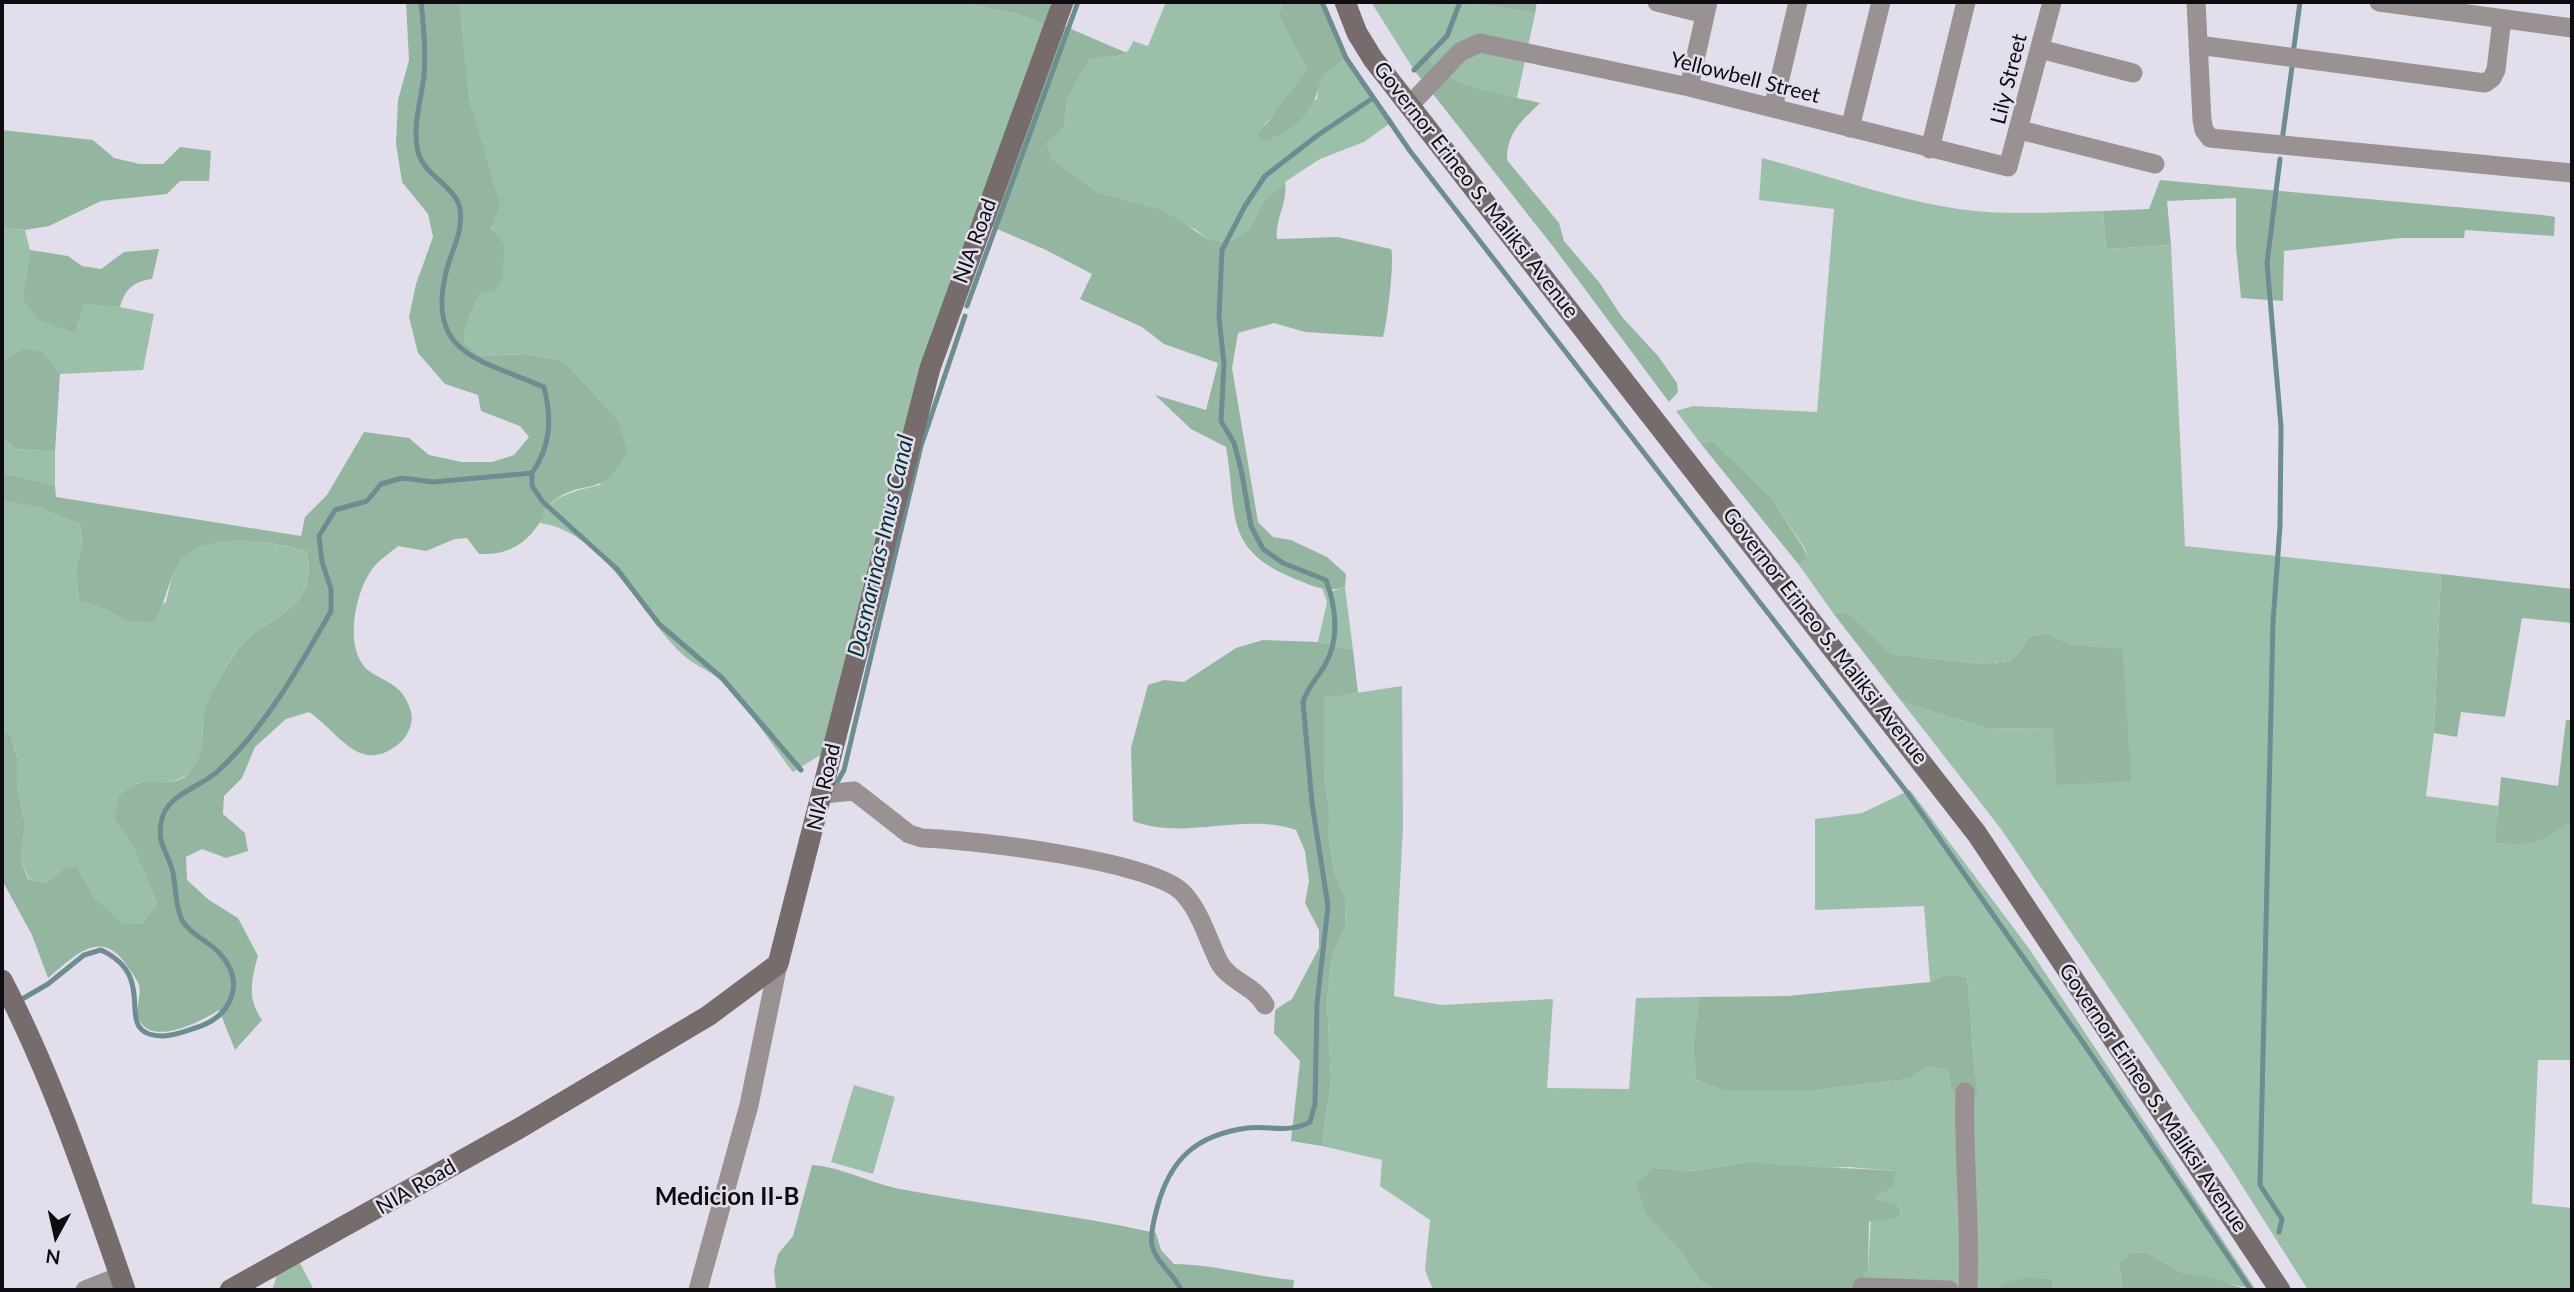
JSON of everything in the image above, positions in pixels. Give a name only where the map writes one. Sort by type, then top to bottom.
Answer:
[{"type":"main road","name":"NIA Road","points":[[230,1290],[708,1016],[778,964],[824,794],[862,628],[930,368],[1063,2]]},
{"type":"main road","name":"Governor Erineo S. Maliksi Avenue","points":[[1345,2],[1368,50],[1409,106],[1679,448],[1977,834],[2280,1290]]},
{"type":"main road","points":[[10,997],[96,1204],[123,1283]]},
{"type":"street","points":[[1657,2],[1707,8],[1689,87]]},
{"type":"street","points":[[1773,108],[1798,2]]},
{"type":"street","points":[[1850,128],[1881,2]]},
{"type":"street","points":[[1930,149],[1966,2]]},
{"type":"street","name":"Lily Street","points":[[2008,167],[2052,2]]},
{"type":"street","points":[[2196,2],[2204,130],[2210,138],[2572,173]]},
{"type":"street","points":[[2379,2],[2572,28]]},
{"type":"street","points":[[2198,45],[2485,83],[2492,78],[2496,70],[2502,19]]},
{"type":"street","name":"Yellowbell Street","points":[[1409,106],[1470,45],[1499,45],[1689,87],[2008,167]]},
{"type":"street","points":[[2040,49],[2133,74]]},
{"type":"street","points":[[2020,130],[2155,164]]},
{"type":"street","points":[[824,794],[854,791],[909,834],[922,838],[1044,851],[1159,878],[1182,891],[1215,948],[1220,963],[1260,995],[1265,1005]]},
{"type":"street","points":[[698,1290],[749,1105],[778,964]]},
{"type":"street","points":[[1965,1092],[1963,1149],[1969,1213],[1968,1290]]},
{"type":"street","points":[[85,1290],[123,1283]]},
{"type":"street","points":[[1862,1287],[1949,1290]]},
{"type":"green space","points":[[406,2],[460,2],[469,99],[500,205],[491,229],[504,244],[503,278],[494,291],[480,293],[466,325],[464,342],[481,356],[527,354],[564,361],[617,419],[627,450],[618,466],[601,483],[574,490],[551,503],[532,533],[513,548],[497,553],[479,554],[467,538],[455,539],[426,551],[398,546],[373,568],[358,602],[355,643],[358,655],[368,671],[395,687],[407,701],[412,719],[402,741],[388,751],[375,755],[363,754],[352,749],[309,712],[286,719],[255,747],[242,778],[224,796],[223,814],[245,833],[248,851],[226,858],[202,849],[186,857],[187,880],[209,900],[238,918],[258,956],[252,997],[262,1020],[235,1050],[219,1010],[176,1030],[153,1031],[144,1026],[137,1013],[140,993],[138,983],[117,954],[108,948],[98,946],[78,954],[48,978],[32,935],[2,880],[2,732],[11,735],[17,758],[17,785],[25,824],[21,861],[28,879],[46,883],[65,867],[77,867],[96,899],[123,924],[142,924],[157,903],[132,843],[115,820],[118,797],[137,784],[173,782],[190,772],[199,758],[205,710],[216,686],[242,644],[290,608],[299,598],[306,587],[309,572],[307,552],[276,544],[237,541],[200,547],[186,555],[176,568],[153,622],[127,621],[107,610],[79,601],[76,570],[82,542],[80,524],[37,507],[2,501],[2,473],[55,485],[56,497],[301,536],[305,517],[327,495],[364,432],[409,438],[429,455],[462,462],[492,462],[514,455],[529,437],[520,426],[481,411],[478,395],[445,384],[418,353],[409,317],[416,284],[433,237],[428,214],[402,182],[396,144],[398,100],[409,60]]},
{"type":"green space","points":[[460,2],[959,2],[1018,14],[1046,26],[822,754],[793,772],[728,688],[683,655],[602,558],[563,530],[540,523],[543,514],[555,500],[572,492],[600,485],[617,419],[564,361],[527,354],[481,356],[464,342],[466,325],[480,293],[494,216],[499,205],[469,100]]},
{"type":"green space","points":[[959,2],[1044,2],[1054,6],[1046,26],[1018,14]]},
{"type":"green space","points":[[1166,2],[1282,2],[1279,16],[1307,70],[1284,104],[1264,125],[1317,99],[1320,77],[1346,58],[1393,121],[1364,142],[1320,159],[1285,182],[1262,203],[1250,229],[1228,243],[1208,239],[1196,230],[1146,206],[1097,192],[1051,158],[1047,143],[1064,128],[1067,100],[1089,60],[1126,53],[1133,41],[1148,46]]},
{"type":"green space","points":[[1282,2],[1322,2],[1346,58],[1321,77],[1314,100],[1303,118],[1286,131],[1264,141],[1258,135],[1307,70],[1279,16]]},
{"type":"green space","points":[[1371,2],[1472,2],[1535,14],[1517,98],[1481,90],[1457,80],[1436,67],[1428,58],[1414,70]]},
{"type":"green space","points":[[1472,2],[1537,2],[1535,14]]},
{"type":"green space","points":[[1064,26],[1127,53],[1089,60],[1067,100],[1064,128],[1047,143],[1051,158],[1097,192],[1164,211],[1208,239],[1228,243],[1250,229],[1262,203],[1285,182],[1277,239],[1338,237],[1391,249],[1390,292],[1383,337],[1305,332],[1274,323],[1238,333],[1232,368],[1258,522],[1273,537],[1291,540],[1327,557],[1346,574],[1345,587],[1327,589],[1310,585],[1274,569],[1256,556],[1245,543],[1238,528],[1226,447],[1191,429],[1155,395],[1206,410],[1218,363],[1164,344],[1142,327],[1080,299],[1092,274],[1046,250],[990,226]]},
{"type":"green space","points":[[1428,58],[1439,69],[1465,84],[1540,103],[1512,135],[1507,160],[1559,223],[1564,241],[1677,383],[1678,392],[1669,402],[1555,249],[1414,70]]},
{"type":"green space","points":[[2,130],[93,140],[114,158],[140,164],[163,164],[180,147],[211,151],[209,181],[180,181],[167,194],[101,201],[49,226],[25,230],[2,228]]},
{"type":"green space","points":[[1762,158],[1884,193],[1959,209],[2013,213],[2103,211],[2106,249],[2171,245],[2185,546],[2441,574],[2434,733],[2426,796],[2498,806],[2496,842],[2572,821],[2572,1060],[2538,1060],[2532,1204],[2572,1208],[2572,1290],[2308,1290],[2227,1162],[2001,829],[1902,702],[1986,728],[2054,729],[2130,781],[2123,650],[2073,645],[2045,633],[2029,637],[2009,661],[1983,664],[1889,654],[1848,612],[1833,613],[1799,565],[1807,558],[1805,549],[1773,500],[1712,440],[1701,444],[1676,411],[1693,406],[1817,412],[1834,209],[1759,200]]},
{"type":"green space","points":[[2160,180],[2543,215],[2555,217],[2554,236],[2465,230],[2464,238],[2401,238],[2284,251],[2283,301],[2241,298],[2236,247],[2236,198],[2167,201],[2171,245],[2106,249],[2103,211],[2149,209]]},
{"type":"green space","points":[[2,228],[25,230],[30,250],[22,298],[120,307],[154,314],[143,370],[60,374],[43,352],[5,360],[2,366]]},
{"type":"green space","points":[[159,249],[152,279],[131,287],[120,307],[84,304],[74,333],[40,320],[22,298],[30,250],[68,256],[82,266],[101,269],[124,252]]},
{"type":"green space","points":[[23,349],[43,352],[60,374],[55,452],[16,449],[2,437],[2,366],[5,360]]},
{"type":"green space","points":[[2,437],[16,449],[55,452],[55,485],[2,473]]},
{"type":"green space","points":[[1712,440],[1773,500],[1804,549],[1807,558],[1799,565],[1701,444]]},
{"type":"green space","points":[[2,501],[37,507],[80,524],[82,542],[76,570],[79,601],[107,610],[127,621],[166,602],[177,565],[188,553],[203,546],[239,540],[276,544],[307,552],[309,572],[306,587],[299,599],[241,645],[222,674],[207,706],[201,750],[195,766],[177,780],[137,783],[115,820],[132,842],[157,903],[142,924],[123,925],[96,899],[77,867],[65,867],[46,883],[29,879],[21,861],[25,824],[17,785],[17,757],[11,735],[2,732]]},
{"type":"green space","points":[[2441,574],[2572,589],[2572,623],[2522,618],[2505,717],[2461,712],[2457,737],[2434,733]]},
{"type":"green space","points":[[1345,587],[1353,650],[1318,642],[1327,602],[1322,588],[1333,591]]},
{"type":"green space","points":[[1848,612],[1890,654],[1983,664],[2009,661],[2029,637],[2045,633],[2073,645],[2123,649],[2131,781],[2056,785],[2054,729],[1986,728],[1902,702],[1833,613]]},
{"type":"green space","points":[[1263,640],[1318,642],[1353,650],[1358,693],[1324,698],[1324,774],[1330,817],[1328,833],[1334,871],[1346,899],[1345,928],[1332,956],[1327,1000],[1331,1080],[1322,1146],[1291,1141],[1300,1061],[1274,1033],[1275,1010],[1292,999],[1319,948],[1319,930],[1305,903],[1309,881],[1305,851],[1296,830],[1255,824],[1173,828],[1133,821],[1131,748],[1148,685],[1164,680],[1184,682],[1236,648]]},
{"type":"green space","points":[[1402,686],[1403,827],[1394,996],[1441,1005],[1553,999],[1547,1088],[1629,1089],[1636,998],[1699,997],[1693,1048],[1696,1080],[1722,1090],[1817,1090],[1909,1079],[1927,1066],[1948,1070],[1951,1088],[1979,1093],[1967,977],[1947,974],[1930,982],[1924,906],[1815,910],[1815,819],[1862,813],[1910,790],[2028,947],[2256,1290],[2181,1272],[2146,1252],[2131,1253],[2119,1262],[2122,1290],[2054,1290],[2052,1279],[2001,1283],[1994,1290],[1856,1290],[1868,1270],[1872,1198],[1895,1171],[1849,1167],[1801,1169],[1750,1162],[1693,1171],[1654,1168],[1646,1213],[1681,1252],[1700,1281],[1717,1290],[1433,1290],[1425,1270],[1430,1220],[1380,1186],[1382,1160],[1322,1146],[1331,1080],[1327,1000],[1332,956],[1345,928],[1346,899],[1334,871],[1328,833],[1330,817],[1324,774],[1323,698]]},
{"type":"green space","points":[[2566,720],[2572,720],[2572,821],[2537,841],[2521,844],[2495,842],[2501,777],[2558,786]]},
{"type":"green space","points":[[1947,974],[1967,977],[1979,1093],[1961,1100],[1951,1088],[1948,1070],[1927,1066],[1909,1079],[1817,1090],[1722,1090],[1696,1080],[1693,1048],[1699,997],[1788,996],[1930,982]]},
{"type":"green space","points":[[854,1085],[895,1097],[873,1174],[831,1162]]},
{"type":"green space","points":[[1750,1162],[1895,1171],[1894,1186],[1873,1198],[1899,1207],[1899,1217],[1869,1222],[1868,1270],[1856,1290],[1717,1290],[1700,1281],[1681,1252],[1645,1213],[1637,1183],[1654,1168],[1693,1171]]},
{"type":"green space","points":[[812,1165],[900,1189],[1156,1233],[1161,1250],[1174,1264],[1205,1266],[1294,1280],[1293,1290],[776,1290],[774,1271],[778,1254],[793,1236]]},
{"type":"green space","points":[[2146,1252],[2181,1272],[2219,1280],[2248,1290],[2122,1290],[2119,1262],[2131,1253]]},
{"type":"green space","points":[[299,1261],[314,1290],[272,1290],[278,1272]]},
{"type":"green space","points":[[2026,1278],[2052,1279],[2054,1290],[1994,1290],[2001,1283]]},
{"type":"waterway","points":[[17,1002],[48,984],[84,955],[101,950],[118,961],[128,973],[133,985],[136,1020],[140,1028],[149,1034],[162,1036],[182,1032],[212,1021],[221,1014],[232,996],[232,976],[221,955],[182,920],[173,873],[162,844],[161,823],[164,813],[176,798],[211,777],[251,736],[294,674],[331,611],[331,589],[322,562],[319,536],[335,510],[367,501],[381,484],[402,478],[433,482],[532,473],[543,453],[549,421],[544,387],[499,369],[463,350],[451,336],[443,318],[442,295],[461,217],[458,202],[428,169],[419,155],[417,145],[416,126],[425,66],[421,2]]},
{"type":"waterway","name":"Dasmarinas-Imus Canal","points":[[967,306],[1078,2]]},
{"type":"waterway","points":[[1322,2],[1346,58],[1410,151],[1906,791],[2084,1044],[2251,1290]]},
{"type":"waterway","points":[[1414,70],[1447,36],[1460,2]]},
{"type":"waterway","points":[[2293,54],[2300,2]]},
{"type":"waterway","points":[[2282,141],[2292,67]]},
{"type":"waterway","points":[[1181,1290],[1157,1258],[1152,1241],[1152,1231],[1163,1191],[1178,1163],[1200,1143],[1229,1131],[1255,1127],[1294,1128],[1310,1122],[1315,1104],[1317,1004],[1328,906],[1312,803],[1303,702],[1330,655],[1335,634],[1334,612],[1326,580],[1283,563],[1263,549],[1251,526],[1234,443],[1221,421],[1224,364],[1219,317],[1222,250],[1245,206],[1265,176],[1318,135],[1373,98]]},
{"type":"waterway","points":[[2279,1232],[2282,1219],[2260,1185],[2273,622],[2280,526],[2281,427],[2267,263],[2280,159]]},
{"type":"waterway","name":"Dasmarinas-Imus Canal","points":[[835,786],[844,770],[921,446],[965,316]]},
{"type":"waterway","points":[[532,473],[532,486],[543,502],[617,569],[659,624],[722,678],[801,770]]},
{"type":"district","name":"Medicion II-B","points":[[727,1197]]}]
